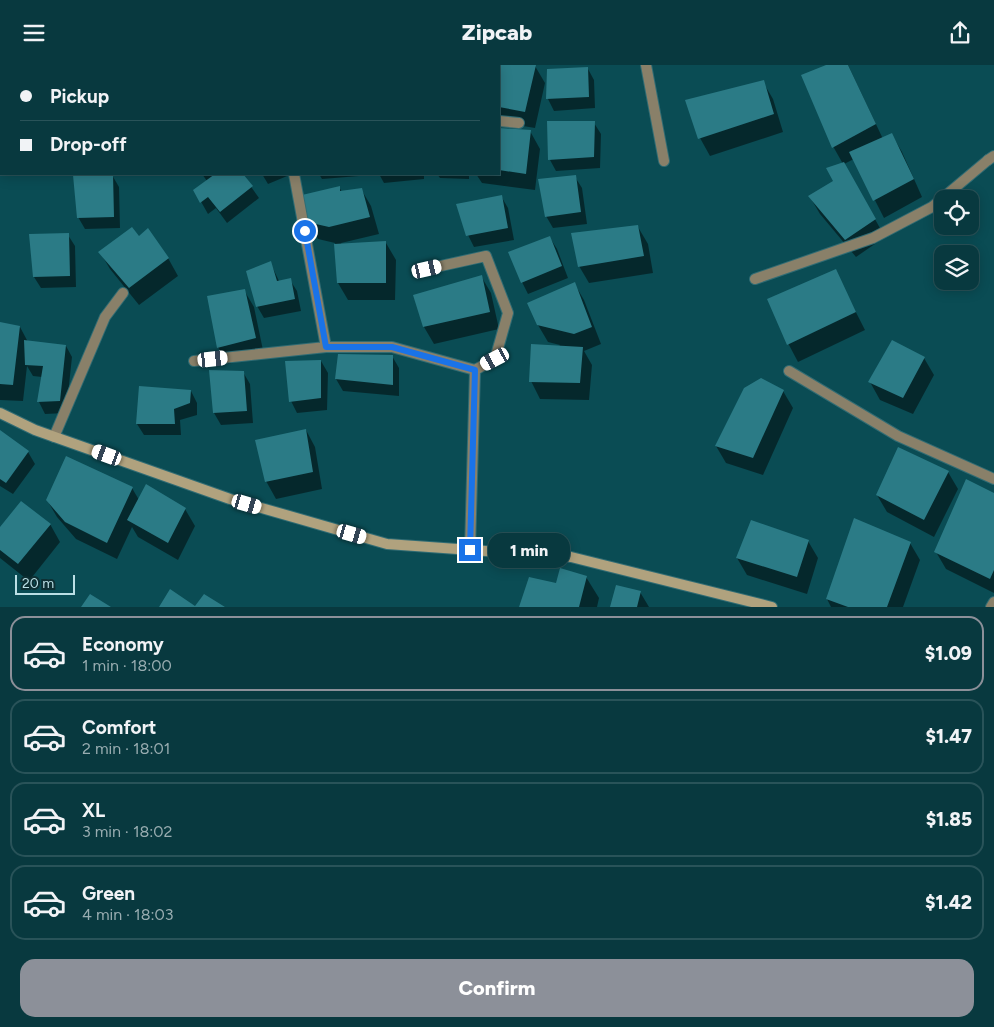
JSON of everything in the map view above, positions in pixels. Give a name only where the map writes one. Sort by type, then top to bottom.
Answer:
[{"type":"street","points":[[646,65],[664,161]]},
{"type":"street","points":[[500,121],[519,123]]},
{"type":"street","points":[[755,279],[873,238],[932,207],[991,158]]},
{"type":"street","points":[[294,175],[326,347]]},
{"type":"street","points":[[194,361],[326,347],[392,347],[475,370],[495,359],[508,313],[486,256],[427,269]]},
{"type":"street","points":[[54,437],[105,317],[123,293]]},
{"type":"street","points":[[470,550],[475,370]]},
{"type":"street","points":[[789,371],[898,436],[994,479]]},
{"type":"street","points":[[0,413],[35,430],[230,499],[387,544],[572,557],[772,607]]},
{"type":"street","points":[[992,607],[994,602]]},
{"type":"building","points":[[500,65],[536,65],[525,112],[500,107]]},
{"type":"building","points":[[826,65],[848,65],[876,124],[832,148],[801,75]]},
{"type":"building","points":[[588,67],[589,97],[546,99],[547,69]]},
{"type":"building","points":[[764,80],[774,114],[698,139],[685,100]]},
{"type":"building","points":[[547,121],[595,121],[594,157],[548,160]]},
{"type":"building","points":[[500,128],[531,130],[526,174],[500,170]]},
{"type":"building","points":[[892,133],[914,179],[873,201],[849,152]]},
{"type":"building","points":[[844,162],[876,219],[845,240],[808,196],[833,181],[826,168]]},
{"type":"building","points":[[73,175],[113,175],[114,217],[77,218]]},
{"type":"building","points":[[214,175],[244,175],[253,186],[220,212],[208,197],[200,203],[193,190]]},
{"type":"building","points":[[576,175],[581,212],[545,217],[538,179]]},
{"type":"building","points":[[340,186],[340,191],[362,188],[370,217],[329,227],[307,222],[302,195]]},
{"type":"building","points":[[502,195],[508,228],[466,236],[456,204]]},
{"type":"building","points":[[638,225],[644,256],[578,267],[571,233]]},
{"type":"building","points":[[132,227],[139,236],[148,228],[169,258],[129,288],[98,252]]},
{"type":"building","points":[[69,233],[70,276],[33,277],[29,234]]},
{"type":"building","points":[[550,236],[562,266],[521,283],[508,252]]},
{"type":"building","points":[[386,241],[386,283],[337,283],[334,244]]},
{"type":"building","points":[[271,261],[277,281],[291,278],[295,299],[256,307],[246,271]]},
{"type":"building","points":[[836,269],[856,312],[787,345],[767,299]]},
{"type":"building","points":[[482,275],[490,312],[423,327],[413,295]]},
{"type":"building","points":[[575,282],[592,327],[574,334],[537,325],[527,303]]},
{"type":"building","points":[[245,289],[256,338],[217,348],[207,296]]},
{"type":"building","points":[[0,322],[20,326],[13,385],[0,384]]},
{"type":"building","points":[[24,340],[66,345],[60,401],[37,402],[43,366],[25,365]]},
{"type":"building","points":[[892,340],[925,357],[903,398],[868,382]]},
{"type":"building","points":[[531,344],[583,347],[580,383],[529,382]]},
{"type":"building","points":[[338,354],[393,355],[393,385],[335,379]]},
{"type":"building","points":[[321,360],[321,398],[289,402],[285,361]]},
{"type":"building","points":[[209,370],[244,371],[247,411],[213,413]]},
{"type":"building","points":[[761,378],[784,390],[753,458],[715,446],[744,388]]},
{"type":"building","points":[[139,386],[191,390],[190,403],[174,409],[175,424],[136,424]]},
{"type":"building","points":[[306,429],[313,472],[265,482],[255,440]]},
{"type":"building","points":[[0,430],[29,451],[6,483],[0,479]]},
{"type":"building","points":[[898,447],[949,471],[924,520],[876,495]]},
{"type":"building","points":[[66,456],[133,487],[107,543],[65,522],[46,500]]},
{"type":"building","points":[[966,479],[994,493],[994,570],[990,579],[934,552]]},
{"type":"building","points":[[146,484],[186,508],[168,543],[127,520]]},
{"type":"building","points":[[21,501],[51,524],[18,564],[0,550],[0,527]]},
{"type":"building","points":[[854,518],[911,542],[887,607],[848,607],[826,599]]},
{"type":"building","points":[[751,520],[809,540],[797,577],[736,558]]},
{"type":"building","points":[[560,568],[587,576],[579,607],[519,607],[529,577],[556,583]]},
{"type":"building","points":[[616,585],[641,591],[637,607],[610,607]]},
{"type":"building","points":[[170,589],[195,606],[204,594],[225,607],[159,607]]},
{"type":"building","points":[[90,594],[111,607],[81,607]]},
{"type":"route","points":[[305,231],[326,347],[392,347],[475,370],[470,550]]}]
